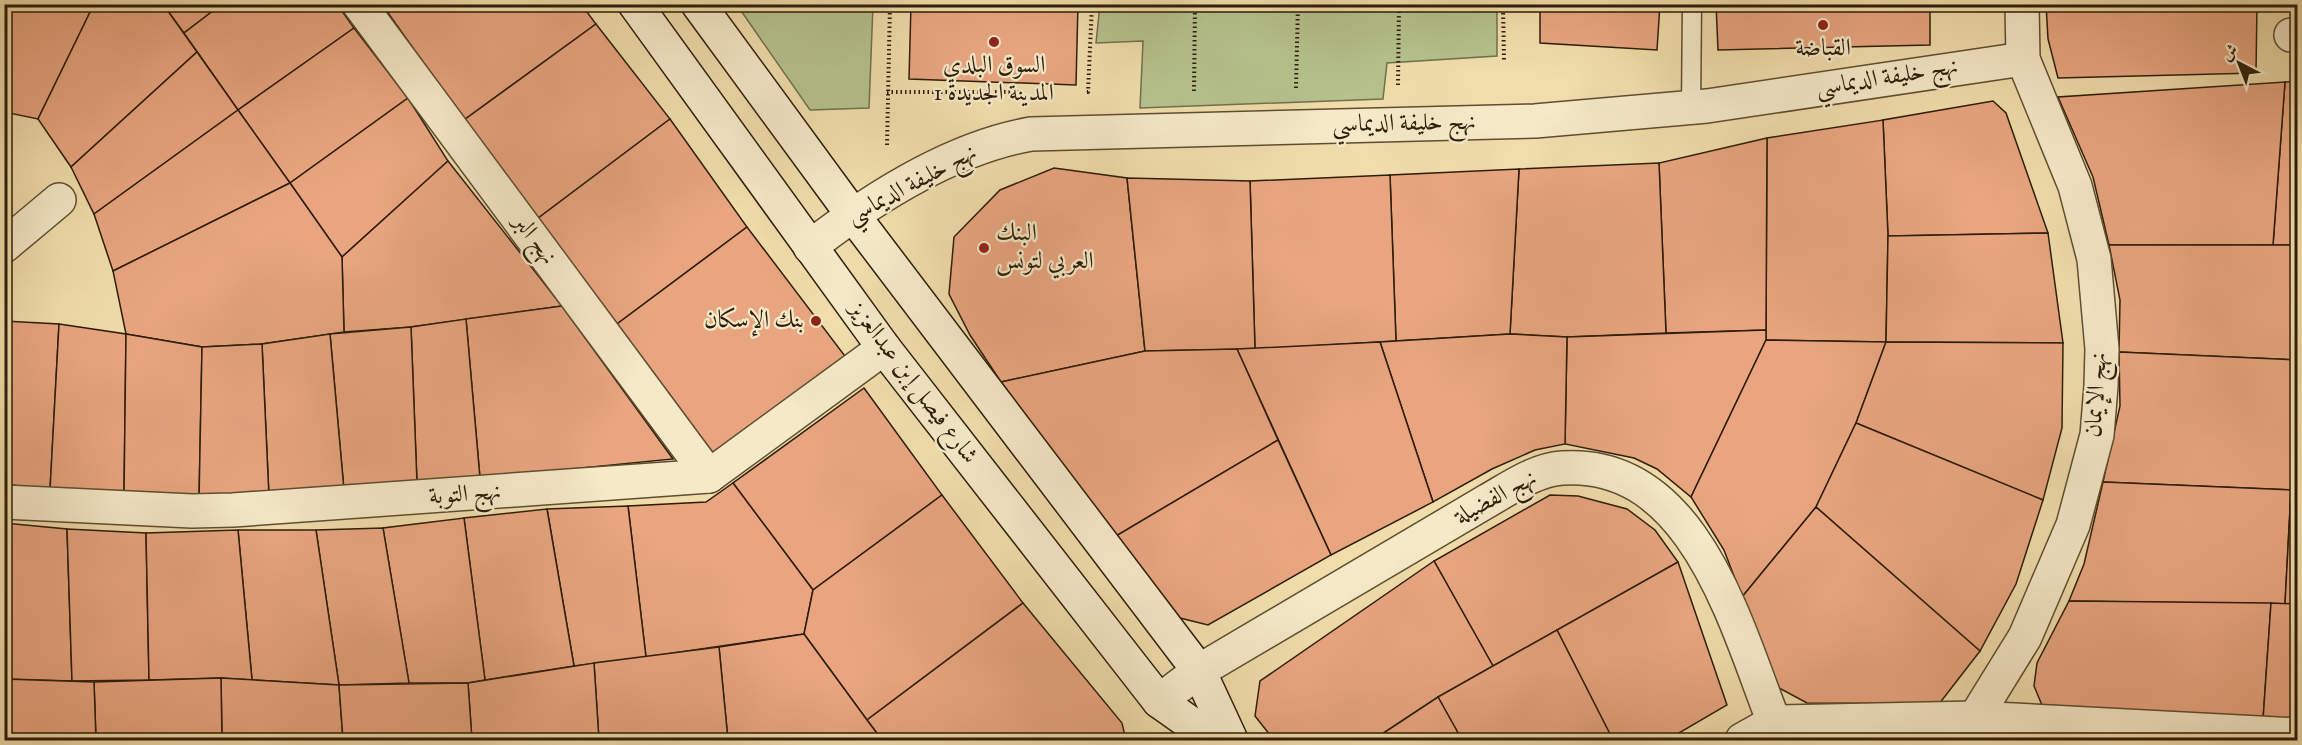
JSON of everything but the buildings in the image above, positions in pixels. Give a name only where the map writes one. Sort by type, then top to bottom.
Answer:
[{"type":"street","name":"نهج البر","points":[[358,4],[709,476]]},
{"type":"street","name":"شارع فيصل إبن عبدالعزيز","points":[[635,4],[884,348],[1160,701],[1214,741]]},
{"type":"street","points":[[698,4],[852,214],[1199,671],[1232,741]]},
{"type":"street","points":[[2022,4],[2023,59]]},
{"type":"street","name":"نهج خليفة الديماسي","points":[[810,247],[852,214],[952,158],[1008,138],[1031,134],[1535,121],[1690,108],[2023,59]]},
{"type":"street","name":"نهج الإيمان","points":[[1975,718],[2025,637],[2073,525],[2097,435],[2101,386],[2102,349],[2099,304],[2094,259],[2086,221],[2067,165],[2023,59]]},
{"type":"street","points":[[4,246],[59,200]]},
{"type":"street","points":[[709,476],[884,348]]},
{"type":"street","name":"نهج الفضيلة","points":[[1160,701],[1199,671],[1531,476],[1560,468],[1591,469],[1621,478],[1642,489],[1664,504],[1691,535],[1725,597],[1774,722]]},
{"type":"street","name":"نهج التوبة","points":[[4,502],[192,511],[233,510],[709,476]]},
{"type":"street","points":[[1742,741],[1774,722],[1975,718],[2298,735]]},
{"type":"lane","points":[[1690,108],[1692,4]]},
{"type":"path","points":[[887,194],[890,4]]},
{"type":"path","points":[[1077,92],[1089,92],[1092,4]]},
{"type":"path","points":[[1193,130],[1195,4]]},
{"type":"path","points":[[1295,127],[1298,4]]},
{"type":"path","points":[[1397,125],[1399,4]]},
{"type":"path","points":[[1503,4],[1504,61]]},
{"type":"path","points":[[887,92],[1029,92]]},
{"type":"green space","points":[[737,5],[873,5],[869,108],[810,110]]},
{"type":"green space","points":[[1100,5],[1497,5],[1497,56],[1387,63],[1383,99],[1140,108],[1143,41],[1096,43]]},
{"type":"place","name":"القباضة","points":[[1823,25]]},
{"type":"place","name":"السوق البلدي المدينة الجديدة 1","points":[[994,42]]},
{"type":"place","name":"البنك العربي لتونس","points":[[984,248]]},
{"type":"place","name":"بنك الإسكان","points":[[816,321]]}]
